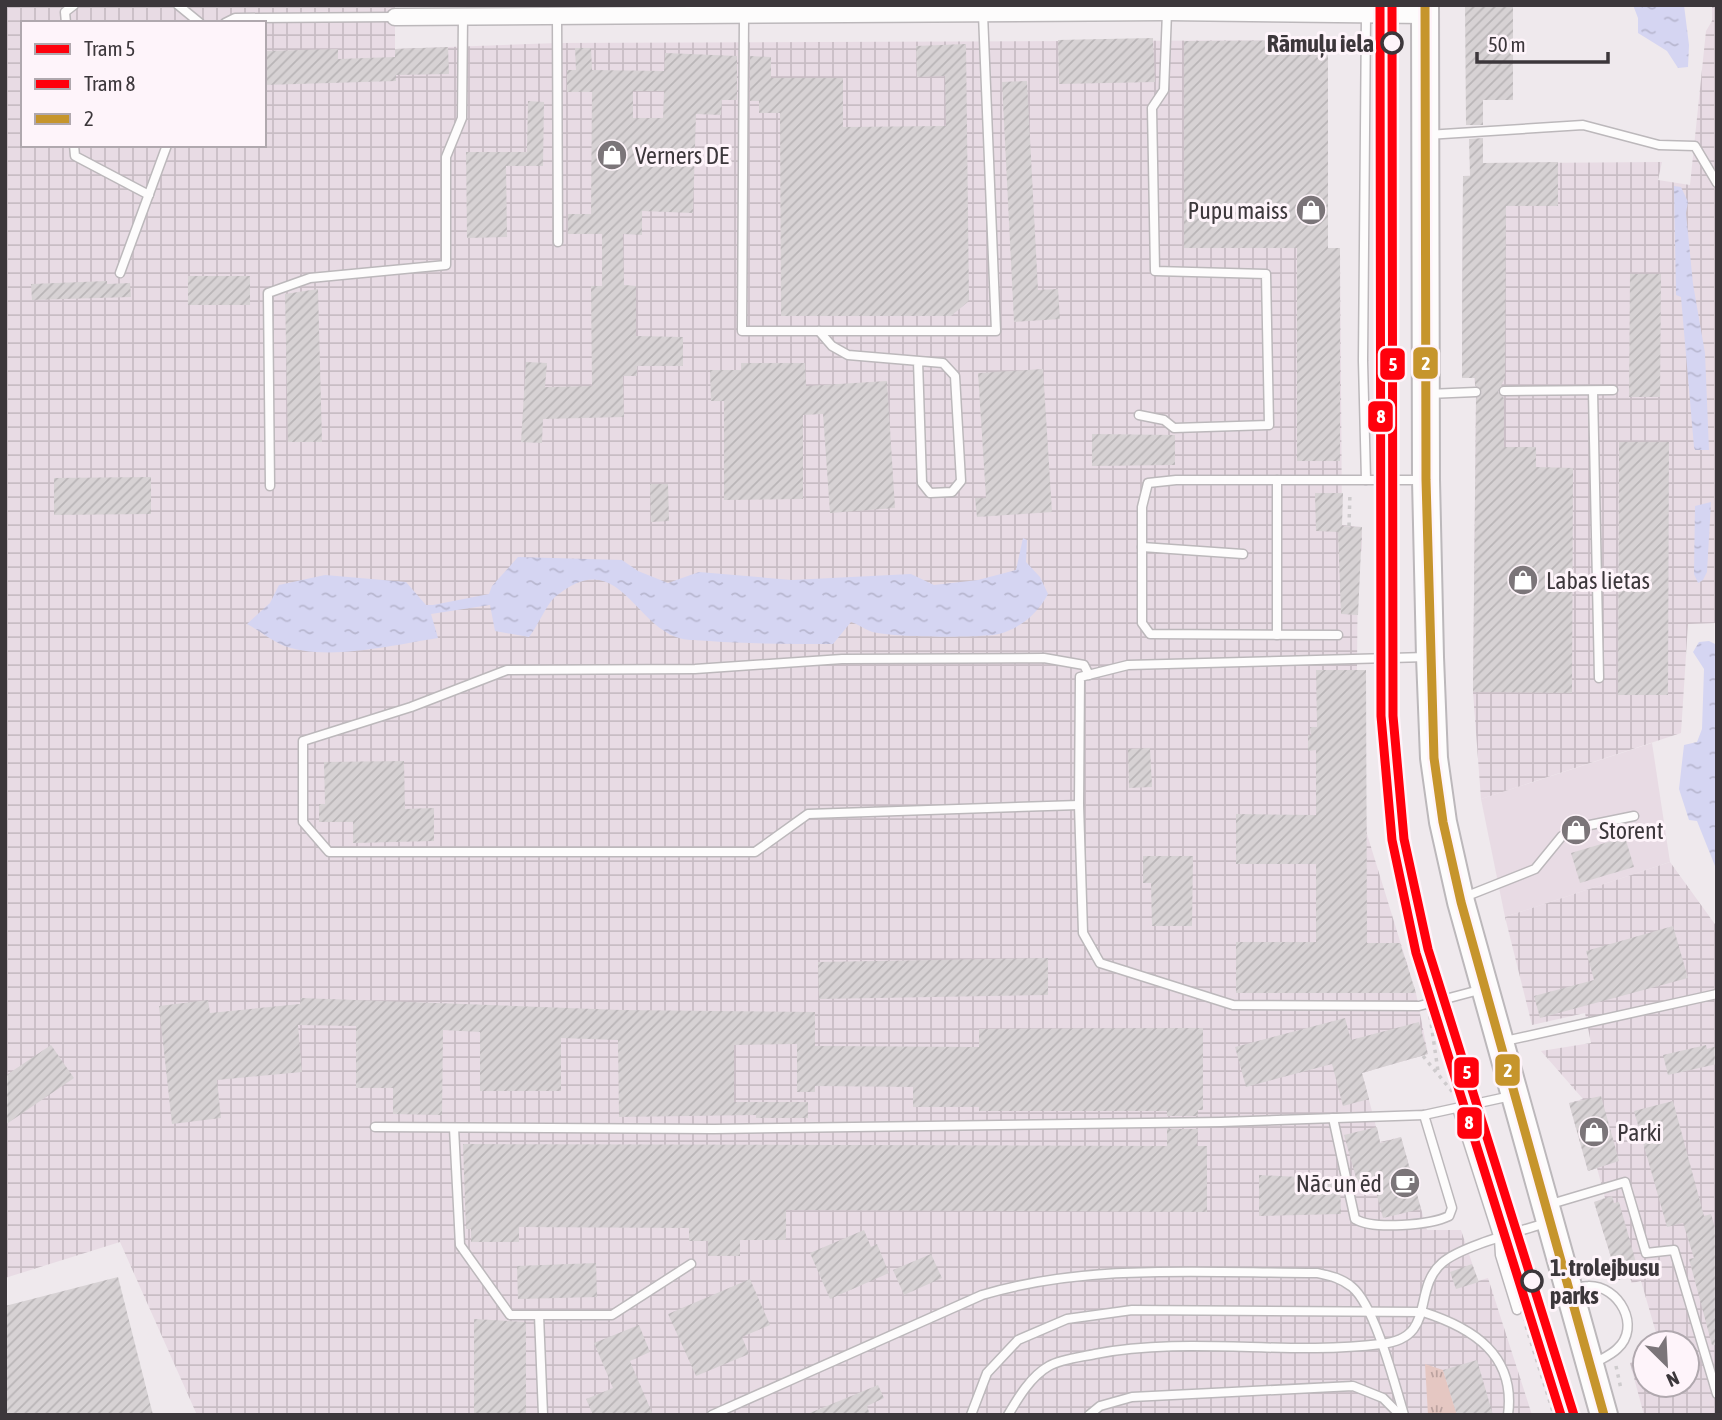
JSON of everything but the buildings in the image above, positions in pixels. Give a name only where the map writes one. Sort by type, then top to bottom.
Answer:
[{"type":"main road","points":[[1425,10],[1426,480],[1434,758],[1443,822],[1483,989],[1568,1290],[1601,1359],[1604,1415]]},
{"type":"street","points":[[395,17],[412,11],[463,16],[663,9],[983,14],[1167,12],[1184,9],[1363,12],[1425,10]]},
{"type":"lane","points":[[66,21],[65,12],[74,5]]},
{"type":"lane","points":[[178,5],[198,21]]},
{"type":"lane","points":[[748,12],[742,331],[996,331],[983,14]]},
{"type":"lane","points":[[1139,415],[1164,420],[1174,428],[1269,425],[1266,274],[1155,271],[1152,108],[1164,90],[1167,12]]},
{"type":"lane","points":[[1363,12],[1363,362],[1366,480]]},
{"type":"lane","points":[[557,14],[558,243]]},
{"type":"lane","points":[[270,486],[268,293],[310,278],[446,265],[446,157],[462,118],[463,16]]},
{"type":"lane","points":[[229,21],[235,18],[395,17]]},
{"type":"lane","points":[[1424,135],[1583,125],[1659,145],[1695,146],[1717,183]]},
{"type":"lane","points":[[74,147],[75,156],[149,195]]},
{"type":"lane","points":[[120,274],[166,147]]},
{"type":"lane","points":[[818,331],[832,346],[848,355],[943,362],[955,376],[961,481],[952,492],[930,493],[922,483],[918,361]]},
{"type":"lane","points":[[1504,391],[1613,390]]},
{"type":"lane","points":[[1593,391],[1599,678]]},
{"type":"lane","points":[[1425,394],[1476,392]]},
{"type":"lane","points":[[1277,480],[1277,635]]},
{"type":"lane","points":[[1338,635],[1150,634],[1142,623],[1142,507],[1148,483],[1426,480]]},
{"type":"lane","points":[[1142,547],[1243,554]]},
{"type":"lane","points":[[1430,657],[1128,665],[1080,677],[1079,805],[1083,933],[1100,963],[1233,1005],[1419,1006],[1483,989]]},
{"type":"lane","points":[[1079,805],[808,814],[755,852],[329,852],[303,822],[303,741],[411,707],[507,670],[695,669],[842,659],[1044,658],[1084,665],[1089,675]]},
{"type":"lane","points":[[1460,899],[1535,869],[1562,836],[1590,825],[1633,816]]},
{"type":"lane","points":[[1499,1042],[1717,994]]},
{"type":"lane","points":[[375,1128],[714,1129],[1221,1122],[1424,1115],[1514,1096]]},
{"type":"lane","points":[[1460,1108],[1517,1310]]},
{"type":"lane","points":[[1333,1118],[1355,1219],[1371,1224],[1438,1222],[1449,1216],[1452,1208],[1424,1115]]},
{"type":"lane","points":[[454,1128],[460,1245],[510,1315],[612,1315],[691,1264]]},
{"type":"lane","points":[[1008,1415],[1024,1389],[1049,1366],[1094,1354],[1129,1348],[1381,1345],[1409,1336],[1423,1312],[1430,1280],[1442,1262],[1625,1182],[1646,1253],[1674,1250],[1717,1394]]},
{"type":"lane","points":[[712,1415],[982,1295],[1016,1285],[1112,1275],[1317,1273],[1340,1278],[1355,1289],[1368,1311],[1381,1345],[1402,1415]]},
{"type":"lane","points":[[1568,1290],[1591,1285],[1617,1298],[1627,1314],[1628,1332],[1618,1349],[1601,1359]]},
{"type":"lane","points":[[971,1415],[987,1373],[1018,1340],[1067,1319],[1132,1310],[1423,1312],[1457,1323],[1498,1359],[1510,1391],[1508,1415]]},
{"type":"lane","points":[[539,1315],[543,1415]]},
{"type":"lane","points":[[1089,1415],[1100,1406],[1132,1397],[1353,1386],[1375,1393],[1402,1415]]},
{"type":"path","points":[[1349,526],[1350,480]]},
{"type":"path","points":[[1378,481],[1378,658],[1384,761],[1394,856],[1431,1003],[1462,1096],[1460,1108]]},
{"type":"path","points":[[1431,1003],[1430,1016],[1438,1073]]},
{"type":"path","points":[[1423,1056],[1438,1073],[1460,1108]]},
{"type":"path","points":[[1517,1276],[1538,1269]]},
{"type":"path","points":[[1601,1359],[1622,1393]]},
{"type":"shaded area","points":[[5,5],[395,5],[395,49],[557,43],[1328,40],[1328,248],[1340,248],[1342,525],[1362,527],[1362,551],[1358,552],[1357,669],[1367,834],[1416,993],[1428,1054],[1362,1073],[1380,1142],[1401,1137],[1427,1230],[1461,1230],[1478,1281],[1488,1278],[1532,1415],[197,1415],[120,1242],[5,1278]]},
{"type":"shaded area","points":[[1712,5],[1717,5],[1717,623],[1688,624],[1681,733],[1481,799],[1473,692],[1476,392],[1474,378],[1462,378],[1463,176],[1505,175],[1506,163],[1662,162],[1658,180],[1690,185],[1706,31],[1712,21]]},
{"type":"shaded area","name":"Storent","points":[[1652,743],[1670,862],[1505,917],[1481,799]]},
{"type":"shaded area","points":[[1670,862],[1717,927],[1717,1415],[1644,1415],[1640,1399],[1701,1399],[1701,1329],[1655,1329],[1641,1281],[1632,1283],[1629,1276],[1618,1280],[1594,1202],[1605,1198],[1597,1168],[1588,1171],[1569,1103],[1583,1099],[1541,1051],[1591,1043],[1585,1013],[1532,1025],[1505,917]]},
{"type":"green space","points":[[1425,1364],[1443,1370],[1457,1415],[1428,1415]]},
{"type":"water","points":[[1633,5],[1684,5],[1689,45],[1688,67],[1678,68],[1667,51],[1638,33],[1638,18]]},
{"type":"water","points":[[1674,186],[1681,187],[1688,202],[1686,213],[1693,284],[1705,353],[1709,450],[1695,450],[1694,447],[1681,297],[1676,295]]},
{"type":"water","points":[[1711,502],[1707,572],[1698,583],[1694,574],[1695,506]]},
{"type":"water","points":[[1023,538],[1027,540],[1026,562],[1040,577],[1048,594],[1022,624],[990,635],[895,635],[870,631],[851,622],[833,644],[684,639],[661,629],[622,592],[608,583],[593,579],[576,583],[555,597],[529,637],[495,631],[490,605],[431,614],[438,638],[358,651],[316,652],[297,649],[280,644],[247,624],[270,603],[279,585],[325,575],[406,582],[426,605],[489,594],[492,586],[518,557],[622,560],[638,571],[668,583],[699,572],[792,580],[911,574],[934,585],[978,580],[1016,570]]},
{"type":"water","points":[[1709,641],[1717,645],[1717,871],[1697,821],[1689,820],[1679,789],[1684,745],[1697,742],[1702,729],[1704,669],[1693,652],[1699,642]]},
{"type":"tram line","name":"8","points":[[1380,5],[1381,716],[1392,840],[1416,953],[1561,1415]]},
{"type":"tram line","name":"5","points":[[1392,5],[1393,716],[1404,839],[1428,949],[1574,1415]]},
{"type":"transit line","name":"2","points":[[1425,5],[1426,480],[1434,758],[1443,822],[1461,902],[1604,1415]]},
{"type":"place","name":"Rāmuļu iela","points":[[1392,43]]},
{"type":"place","name":"Verners DE","points":[[612,155]]},
{"type":"place","name":"Pupu maiss","points":[[1311,210]]},
{"type":"place","name":"Labas lietas","points":[[1523,580]]},
{"type":"place","name":"Storent","points":[[1576,830]]},
{"type":"place","name":"Parki","points":[[1594,1132]]},
{"type":"place","name":"Nāc un ēd","points":[[1405,1183]]},
{"type":"place","name":"1. trolejbusu parks","points":[[1532,1281]]}]
